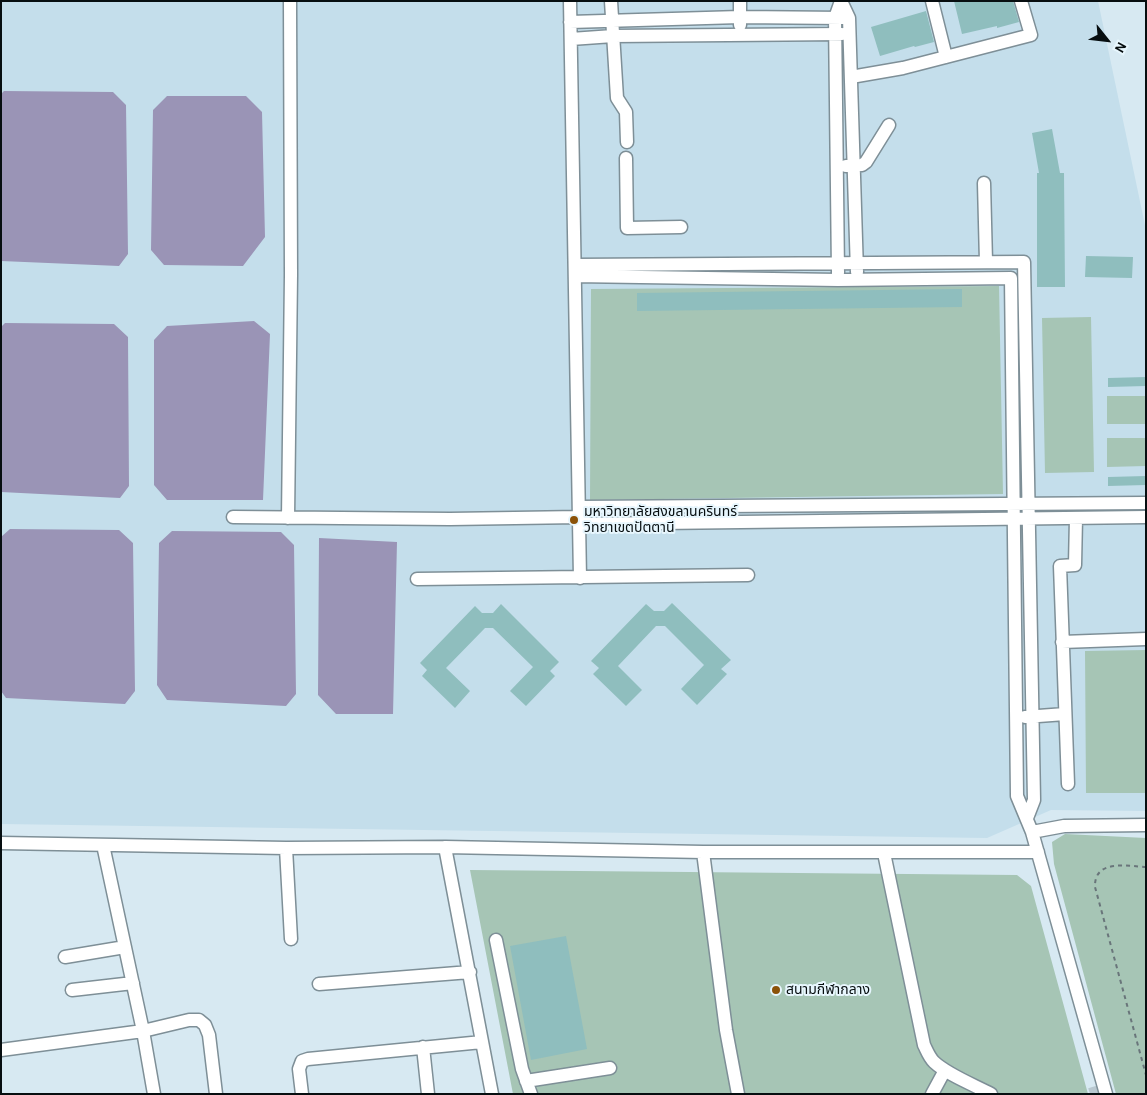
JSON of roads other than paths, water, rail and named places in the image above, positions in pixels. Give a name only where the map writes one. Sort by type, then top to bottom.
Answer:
[{"type":"street","points":[[288,518],[292,275],[290,1]]},
{"type":"street","points":[[570,1],[580,578]]},
{"type":"street","points":[[611,1],[617,98],[626,112],[627,142]]},
{"type":"street","points":[[740,1],[740,35]]},
{"type":"street","points":[[932,1],[946,57]]},
{"type":"street","points":[[851,77],[903,68],[1031,35],[1022,1]]},
{"type":"street","points":[[570,22],[740,17],[849,18],[858,280]]},
{"type":"street","points":[[835,18],[838,280]]},
{"type":"street","points":[[570,38],[850,34]]},
{"type":"street","points":[[837,167],[854,166],[866,162],[889,125]]},
{"type":"street","points":[[626,158],[627,228],[681,227]]},
{"type":"street","points":[[984,183],[986,262]]},
{"type":"street","points":[[575,271],[838,264],[1024,262],[1034,800],[1027,818]]},
{"type":"street","points":[[575,271],[838,280],[1011,278],[1017,796],[1027,818],[1038,852],[1105,1091]]},
{"type":"street","points":[[1012,407],[1027,406]]},
{"type":"street","points":[[233,517],[460,519],[1014,504],[1146,503]]},
{"type":"street","points":[[579,516],[1014,519],[1146,517]]},
{"type":"street","points":[[1068,784],[1060,566],[1075,565],[1076,518]]},
{"type":"street","points":[[417,579],[748,575]]},
{"type":"street","points":[[1062,642],[1146,639]]},
{"type":"street","points":[[1016,717],[1065,714]]},
{"type":"street","points":[[1032,832],[1064,826],[1146,825]]},
{"type":"street","points":[[1,843],[286,848],[445,847],[703,852],[1038,852]]},
{"type":"street","points":[[103,845],[143,1031],[154,1094]]},
{"type":"street","points":[[445,847],[492,1094]]},
{"type":"street","points":[[286,848],[291,938]]},
{"type":"street","points":[[703,852],[726,1030],[738,1094]]},
{"type":"street","points":[[884,853],[924,1045],[935,1063],[991,1094]]},
{"type":"street","points":[[496,940],[510,1016],[528,1088],[610,1068]]},
{"type":"street","points":[[65,956],[125,947]]},
{"type":"street","points":[[319,984],[470,972]]},
{"type":"street","points":[[72,990],[133,983]]},
{"type":"street","points":[[1,1050],[143,1031],[189,1020],[199,1020],[205,1025],[209,1035],[216,1094]]},
{"type":"street","points":[[302,1094],[299,1069],[302,1061],[315,1058],[482,1042]]},
{"type":"street","points":[[423,1047],[428,1094]]},
{"type":"street","points":[[932,1094],[945,1070]]},
{"type":"tunnel","points":[[1090,1094],[1103,1090]]},
{"type":"place","name":"มหาวิทยาลัยสงขลานครินทร์ วิทยาเขตปัตตานี","points":[[574,520]]},
{"type":"place","name":"สนามกีฬากลาง","points":[[776,990]]}]
